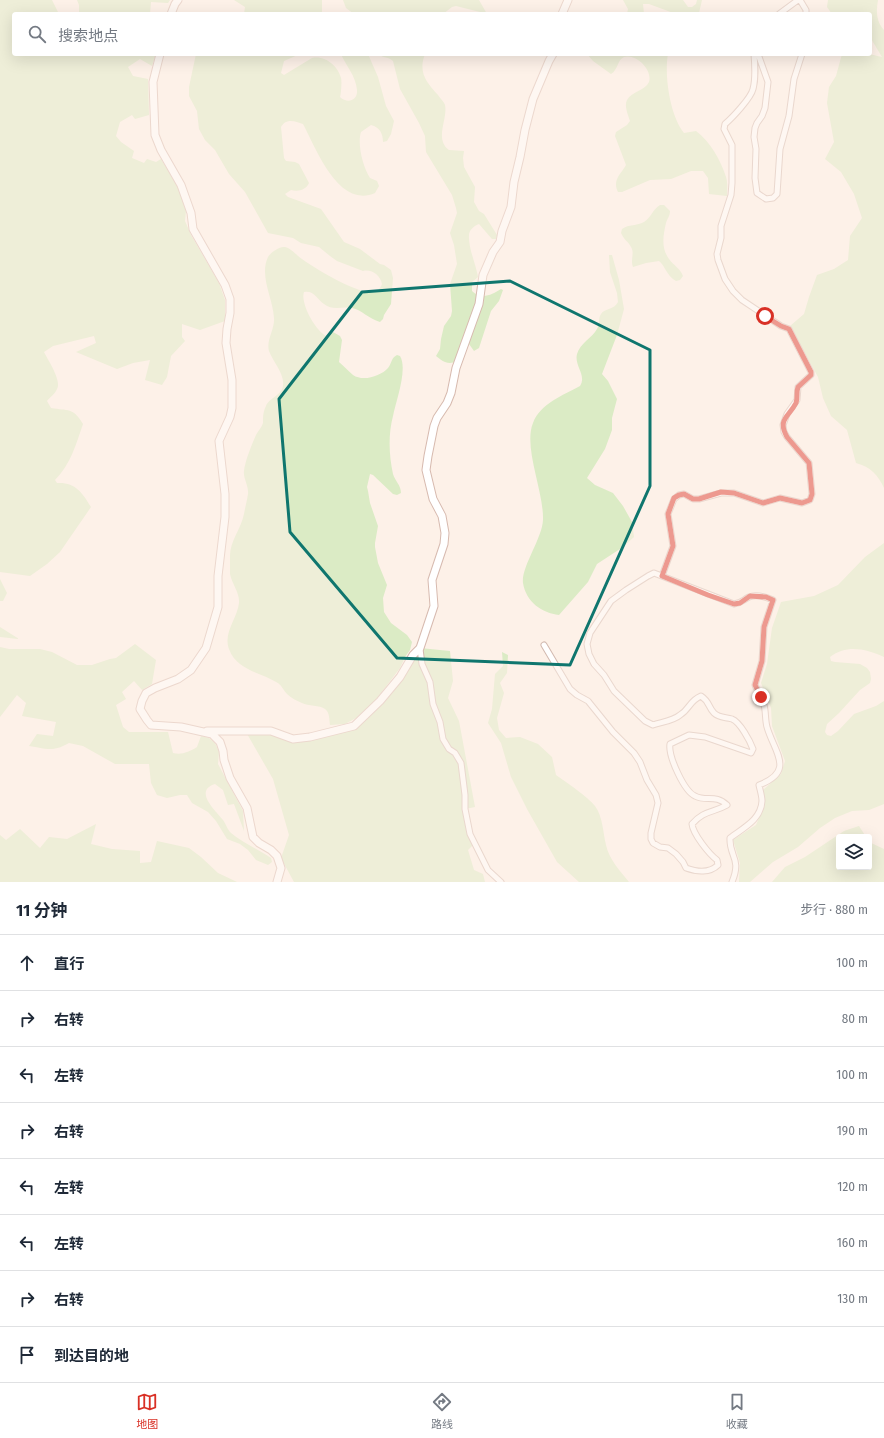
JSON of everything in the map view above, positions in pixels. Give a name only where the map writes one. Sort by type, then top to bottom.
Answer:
[{"type":"street","points":[[172,12],[178,0]]},
{"type":"street","points":[[563,12],[568,0]]},
{"type":"street","points":[[782,12],[799,0],[806,12]]},
{"type":"street","points":[[160,56],[153,82],[155,136],[161,150],[181,185],[191,213],[193,229],[225,285],[230,299],[230,313],[226,343],[232,380],[232,408],[230,417],[219,441],[225,494],[225,517],[218,576],[218,607],[206,648],[191,670],[178,679],[146,693],[140,709],[151,725],[181,727],[212,734],[220,742],[230,778],[247,808],[253,837],[277,856],[281,868],[277,882]]},
{"type":"street","points":[[501,882],[488,870],[470,834],[465,809],[466,795],[461,763],[454,753],[449,750],[443,739],[440,722],[433,704],[430,682],[422,664],[419,651],[434,606],[432,580],[440,562],[445,532],[442,516],[433,498],[426,470],[434,426],[437,418],[447,403],[451,392],[456,368],[479,304],[483,275],[493,252],[500,242],[502,231],[511,207],[514,182],[525,130],[534,99],[552,56]]},
{"type":"street","points":[[662,576],[673,546],[668,514],[674,498],[679,495],[684,494],[693,499],[699,499],[721,492],[734,493],[763,503],[780,498],[802,503],[810,500],[812,494],[809,463],[787,437],[784,432],[783,425],[787,414],[797,400],[798,387],[811,375],[811,372],[789,329],[781,326],[742,300],[733,291],[725,279],[718,260],[721,226],[731,195],[732,183],[732,145],[724,129],[725,124],[752,93],[755,75],[754,56]]},
{"type":"street","points":[[759,56],[768,82],[765,108],[762,116],[756,123],[755,128],[755,178],[757,193],[766,198],[774,198],[777,194],[780,150],[789,116],[794,79],[801,56]]},
{"type":"street","points":[[544,645],[570,689],[588,701],[613,732],[634,753],[640,762],[658,803],[651,839],[654,843],[668,848],[676,854],[686,868],[708,871],[714,869],[718,865],[717,860],[711,855],[697,836],[692,824],[708,811],[727,806],[723,802],[711,798],[702,798],[688,792],[670,755],[670,744],[689,735],[705,737],[751,753],[753,749],[751,742],[738,724],[732,719],[718,716],[713,712],[708,700],[702,696],[693,701],[680,715],[672,719],[653,725],[645,721],[614,691],[604,675],[594,664],[589,654],[587,644],[590,634],[611,601],[654,573],[734,604],[740,603],[750,596],[766,597],[773,600],[764,627],[762,661],[755,685],[764,705],[766,725],[780,757],[779,770],[771,780],[759,786],[762,801],[760,811],[754,821],[730,838],[730,843],[737,863],[736,872],[732,882]]},
{"type":"street","points":[[198,731],[271,731],[293,739],[310,737],[354,726],[380,701],[400,677],[413,655],[420,648]]},
{"type":"highlighted area","points":[[510,281],[650,350],[650,486],[570,665],[397,658],[290,532],[279,399],[362,292]]},
{"type":"green space","points":[[0,0],[52,0],[58,12],[12,12],[12,56],[155,56],[152,66],[140,59],[128,67],[133,76],[148,79],[149,115],[135,119],[132,115],[120,122],[116,136],[121,142],[134,151],[132,158],[144,163],[147,159],[156,162],[161,159],[178,187],[186,211],[185,221],[191,235],[219,283],[225,300],[225,321],[200,330],[182,324],[182,337],[185,341],[171,356],[167,377],[162,385],[145,380],[150,360],[133,363],[117,369],[76,352],[96,343],[94,336],[53,346],[44,352],[58,381],[57,389],[47,401],[51,408],[73,412],[83,424],[69,461],[61,474],[55,480],[57,483],[69,484],[77,489],[91,507],[60,552],[47,564],[30,576],[0,572]]},
{"type":"green space","points":[[77,0],[170,0],[168,3],[151,2],[150,12],[79,12]]},
{"type":"green space","points":[[234,0],[322,0],[322,12],[244,12],[245,7]]},
{"type":"green space","points":[[343,0],[479,0],[486,12],[456,6],[446,12],[351,12],[346,8]]},
{"type":"green space","points":[[623,0],[683,0],[688,7],[692,7],[696,4],[697,0],[702,0],[699,12],[671,12],[649,4],[643,4],[644,12],[627,12],[628,9]]},
{"type":"green space","points":[[828,0],[878,0],[877,16],[881,27],[884,30],[884,488],[879,479],[870,469],[856,463],[847,430],[831,416],[823,398],[818,377],[790,326],[804,314],[817,275],[834,269],[848,260],[850,236],[862,218],[854,194],[841,172],[825,159],[834,142],[827,103],[829,87],[836,76],[841,56],[872,56],[872,55],[882,57],[872,40],[872,12],[831,12],[827,7]]},
{"type":"green space","points":[[196,56],[295,56],[284,61],[281,73],[284,75],[312,58],[322,58],[330,62],[337,69],[341,79],[340,97],[349,101],[356,97],[357,90],[353,76],[342,56],[369,56],[378,77],[386,106],[394,121],[391,134],[387,141],[383,142],[380,131],[377,127],[371,125],[361,132],[360,149],[363,162],[370,178],[377,181],[379,186],[375,193],[362,196],[350,192],[339,185],[322,161],[303,124],[288,121],[281,127],[284,158],[286,161],[299,164],[309,183],[304,189],[299,191],[291,190],[285,194],[288,197],[321,209],[344,242],[360,249],[380,264],[391,270],[393,278],[391,304],[380,322],[356,309],[334,308],[327,306],[310,292],[304,292],[304,303],[309,316],[317,328],[326,336],[333,332],[340,336],[342,340],[339,362],[353,375],[362,378],[376,376],[388,368],[397,355],[400,356],[403,369],[401,385],[390,430],[393,474],[401,493],[397,495],[393,494],[373,475],[370,474],[367,487],[370,503],[378,526],[375,547],[378,563],[387,585],[383,598],[384,612],[391,623],[407,635],[412,642],[410,650],[400,668],[375,701],[356,718],[345,724],[330,725],[329,714],[325,709],[305,704],[294,699],[287,694],[278,683],[244,667],[233,656],[229,649],[228,637],[238,609],[239,599],[230,574],[230,551],[243,519],[248,497],[248,488],[244,474],[247,458],[256,435],[263,423],[266,406],[280,392],[283,386],[282,377],[268,347],[274,318],[265,272],[268,257],[271,253],[281,247],[285,247],[317,269],[350,286],[370,292],[378,290],[382,284],[375,273],[363,271],[337,261],[319,247],[301,243],[293,238],[268,233],[245,192],[229,174],[215,150],[205,140],[199,129],[197,111],[189,96],[189,87]]},
{"type":"green space","points":[[382,56],[424,56],[422,66],[424,76],[445,105],[442,140],[449,150],[464,151],[464,167],[475,187],[474,202],[479,211],[484,214],[497,235],[496,239],[492,239],[479,224],[472,228],[469,233],[470,245],[478,277],[472,282],[472,291],[475,294],[486,296],[501,289],[503,290],[499,301],[491,311],[479,348],[474,351],[469,344],[463,355],[453,363],[445,362],[436,356],[440,349],[444,326],[451,316],[452,311],[450,284],[457,264],[454,245],[450,233],[457,213],[456,208],[452,195],[426,152],[425,136],[400,89],[393,61]]},
{"type":"green space","points":[[589,56],[629,56],[622,58],[611,74]]},
{"type":"green space","points":[[629,56],[668,56],[667,73],[669,95],[679,126],[684,133],[696,131],[706,140],[721,164],[726,177],[727,196],[709,194],[708,178],[703,171],[691,171],[671,179],[650,180],[622,192],[618,192],[616,184],[626,165],[615,136],[616,132],[627,125],[630,121],[626,108],[627,100],[647,85],[650,77],[646,68],[634,58]]},
{"type":"green space","points":[[660,205],[664,205],[670,211],[666,223],[663,242],[666,255],[683,276],[680,280],[676,281],[670,276],[659,261],[633,267],[632,249],[621,233],[622,229],[625,227],[641,223],[646,220]]},
{"type":"green space","points":[[609,255],[612,255],[619,280],[624,309],[617,335],[602,374],[608,381],[617,399],[612,418],[612,430],[605,449],[587,478],[595,485],[613,493],[623,506],[632,522],[634,537],[623,547],[597,564],[588,582],[559,615],[541,609],[531,601],[523,583],[525,569],[542,528],[543,520],[530,444],[531,433],[536,416],[546,405],[580,386],[582,378],[577,363],[577,354],[583,344],[597,329],[601,314],[616,305],[618,302],[617,293],[610,272]]},
{"type":"green space","points":[[884,543],[884,657],[863,650],[850,649],[843,650],[830,657],[831,661],[835,662],[860,664],[867,668],[870,672],[871,679],[870,683],[860,690],[827,724],[825,732],[827,735],[831,736],[838,731],[854,714],[876,706],[884,701],[884,804],[869,810],[852,811],[835,818],[820,828],[798,847],[773,862],[750,882],[739,882],[740,863],[733,840],[756,825],[764,806],[763,790],[781,774],[785,761],[772,726],[771,708],[761,683],[767,664],[772,628],[781,602],[814,596],[838,585],[865,557]]},
{"type":"green space","points":[[0,579],[7,593],[3,601],[0,601]]},
{"type":"green space","points":[[0,627],[19,639],[0,637]]},
{"type":"green space","points":[[135,644],[156,660],[152,684],[142,690],[134,681],[122,692],[126,699],[116,705],[123,727],[129,732],[168,732],[173,753],[185,753],[197,747],[201,736],[209,738],[215,743],[219,752],[218,764],[243,811],[244,831],[234,804],[228,805],[223,790],[215,784],[209,787],[206,791],[208,801],[231,833],[271,858],[272,862],[268,865],[256,860],[248,850],[240,844],[227,839],[216,821],[208,812],[192,803],[187,795],[167,798],[157,795],[151,783],[149,764],[115,764],[83,746],[69,743],[54,749],[29,746],[37,734],[53,736],[56,722],[22,716],[26,703],[17,695],[0,717],[0,647],[9,649],[40,649],[52,652],[77,665],[92,665],[116,658]]},
{"type":"green space","points":[[420,648],[450,651],[453,681],[448,698],[459,721],[475,807],[465,809],[474,844],[468,850],[474,870],[483,874],[485,882],[294,882],[281,858],[289,835],[273,779],[246,732],[262,731],[293,739],[359,722]]},
{"type":"green space","points":[[502,652],[508,655],[507,673],[500,683],[504,693],[497,718],[499,730],[506,738],[520,737],[538,744],[552,757],[556,775],[592,802],[598,810],[607,850],[615,865],[629,882],[579,882],[557,862],[527,809],[511,777],[501,743],[488,723],[492,709],[495,674],[503,666]]},
{"type":"green space","points":[[96,824],[91,844],[112,849],[140,851],[140,863],[151,862],[157,841],[189,848],[218,873],[237,882],[0,882],[0,835],[6,840],[20,829],[40,848],[49,837],[67,839]]},
{"type":"green space","points":[[859,826],[864,834],[840,834]]},
{"type":"green space","points":[[836,836],[836,870],[872,870],[872,843],[884,849],[884,882],[772,882],[785,867],[805,857]]},
{"type":"route","points":[[761,697],[755,685],[762,661],[764,627],[773,600],[766,597],[750,596],[740,603],[734,604],[662,576],[673,546],[668,514],[674,498],[679,495],[684,494],[693,499],[699,499],[721,492],[734,493],[741,494],[763,503],[780,498],[802,503],[810,500],[812,494],[811,471],[809,463],[787,437],[784,432],[783,425],[787,414],[797,400],[798,387],[811,375],[811,372],[789,329],[765,316]]}]
